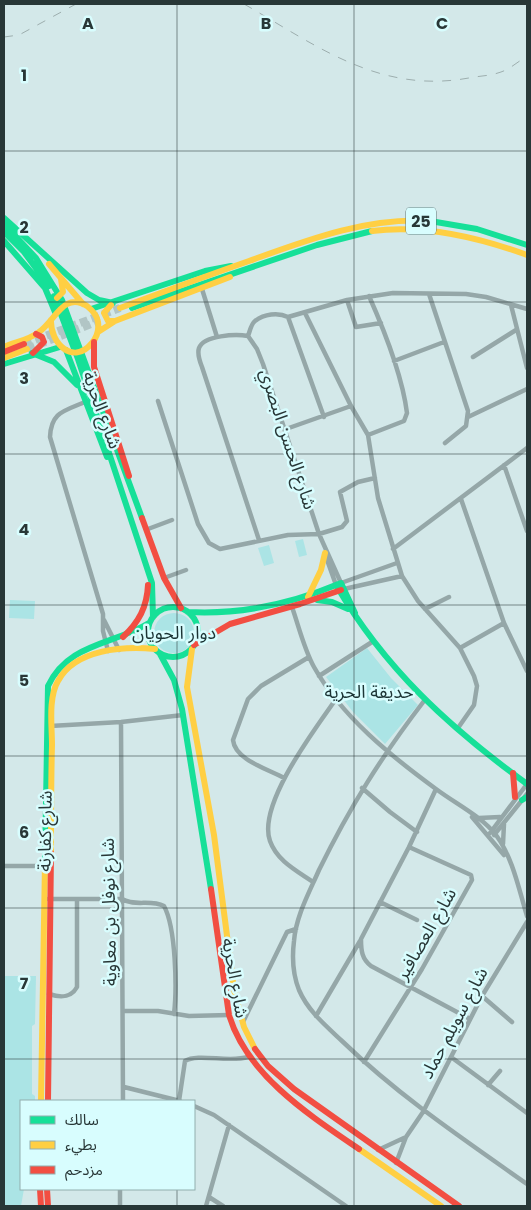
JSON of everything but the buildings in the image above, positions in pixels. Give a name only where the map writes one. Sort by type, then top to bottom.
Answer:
[{"type":"main road","points":[[4,218],[37,250],[87,293],[118,308]]},
{"type":"main road","name":"25","points":[[98,332],[115,322],[228,278],[234,269],[330,232],[394,221],[426,221],[456,225],[527,245]]},
{"type":"main road","name":"شارع الحرية","points":[[4,224],[40,264],[62,300],[123,467],[148,529],[164,578],[181,608]]},
{"type":"main road","name":"25","points":[[91,309],[118,308],[214,269],[234,269],[336,239],[386,230],[420,230],[450,233],[487,242],[527,255]]},
{"type":"main road","name":"شارع الحرية","points":[[4,232],[36,267],[57,301],[147,565],[152,583],[151,620]]},
{"type":"main road","points":[[4,241],[26,264],[49,296],[55,312]]},
{"type":"main road","points":[[37,250],[96,316],[98,332],[94,342],[94,367]]},
{"type":"main road","points":[[115,322],[108,321],[104,313],[234,269]]},
{"type":"main road","points":[[49,296],[56,298],[62,295],[60,277]]},
{"type":"main road","points":[[4,347],[36,334],[51,320],[55,312],[68,303],[84,304]]},
{"type":"main road","points":[[51,320],[51,335],[63,349],[76,373]]},
{"type":"main road","points":[[4,358],[44,342],[42,337],[36,334]]},
{"type":"main road","points":[[4,352],[28,349],[81,350],[94,342]]},
{"type":"main road","points":[[4,364],[28,349]]},
{"type":"main road","points":[[28,349],[62,368],[79,388]]},
{"type":"main road","points":[[121,486],[79,388],[76,365],[84,358],[90,360],[94,367],[131,484]]},
{"type":"main road","points":[[311,599],[325,553]]},
{"type":"main road","points":[[123,638],[140,621],[144,610],[148,594],[147,565]]},
{"type":"main road","points":[[193,647],[198,630],[194,619],[188,612],[181,608],[168,607],[151,620],[148,637],[157,652],[173,657],[187,653],[211,631],[226,623],[292,607],[340,587]]},
{"type":"main road","name":"شارع الحسن البصري","points":[[340,587],[349,609],[372,642],[424,701],[527,784]]},
{"type":"main road","name":"شارع الحسن البصري","points":[[340,587],[357,620]]},
{"type":"main road","points":[[188,612],[211,614],[235,612],[311,599],[332,602],[349,609]]},
{"type":"main road","name":"شارع كفارنة","points":[[48,1100],[48,686],[54,671],[70,656],[123,638],[136,632],[151,620]]},
{"type":"main road","name":"شارع الحرية","points":[[193,647],[187,687],[214,835],[234,990],[242,1023],[254,1048],[268,1066],[376,1150],[459,1206]]},
{"type":"main road","name":"شارع كفارنة","points":[[49,726],[56,686],[64,672],[80,661],[108,651],[142,648],[157,652]]},
{"type":"main road","name":"شارع الحرية","points":[[157,652],[175,677],[183,715],[203,832],[229,1015],[234,1032],[248,1057],[273,1084],[337,1134],[441,1206]]},
{"type":"main road","points":[[513,773],[523,797]]},
{"type":"main road","name":"شارع كفارنة","points":[[41,1100],[47,899]]},
{"type":"main road","points":[[40,1190],[41,1206]]},
{"type":"main road","points":[[47,1190],[48,1206]]},
{"type":"street","points":[[202,289],[217,337]]},
{"type":"street","points":[[259,540],[199,356],[200,345],[217,337],[231,335],[248,336],[253,323],[278,313],[288,317],[347,300],[393,293],[477,296],[527,309]]},
{"type":"street","points":[[429,294],[467,405],[468,417],[462,431],[445,443]]},
{"type":"street","points":[[368,435],[392,427],[404,421],[406,417],[406,407],[394,361],[381,323],[369,296]]},
{"type":"street","points":[[347,300],[356,327],[381,323]]},
{"type":"street","points":[[510,305],[527,368]]},
{"type":"street","points":[[305,313],[351,406],[368,435],[375,478],[397,564],[402,576],[425,609],[460,648],[477,686],[474,705],[458,728]]},
{"type":"street","points":[[288,317],[324,417]]},
{"type":"street","points":[[473,358],[516,330]]},
{"type":"street","name":"شارع الحسن البصري","points":[[248,336],[257,349],[286,430],[319,534],[340,587]]},
{"type":"street","points":[[394,361],[444,342]]},
{"type":"street","points":[[468,417],[527,389]]},
{"type":"street","points":[[158,401],[198,524],[209,543],[220,549],[302,533],[319,534],[346,525],[340,492],[358,482],[375,478]]},
{"type":"street","points":[[85,402],[60,413],[54,419],[50,437],[104,619],[119,650]]},
{"type":"street","points":[[286,430],[351,406]]},
{"type":"street","points":[[393,549],[527,448]]},
{"type":"street","points":[[504,465],[527,531]]},
{"type":"street","points":[[461,499],[504,623],[527,671]]},
{"type":"street","points":[[148,529],[172,520]]},
{"type":"street","name":"شارع الحسن البصري","points":[[324,545],[325,553],[340,587]]},
{"type":"street","points":[[340,587],[397,564]]},
{"type":"street","points":[[164,578],[186,570]]},
{"type":"street","points":[[340,587],[402,576]]},
{"type":"street","points":[[425,609],[449,597]]},
{"type":"street","points":[[292,607],[309,657],[319,676],[336,699],[386,750],[436,789],[478,818],[504,848]]},
{"type":"street","points":[[104,619],[108,651]]},
{"type":"street","points":[[460,648],[504,623]]},
{"type":"street","points":[[319,676],[372,642]]},
{"type":"street","points":[[284,778],[243,756],[234,747],[235,731],[248,699],[261,686],[309,657]]},
{"type":"street","points":[[314,882],[280,857],[270,842],[268,833],[269,819],[284,778],[336,699]]},
{"type":"street","points":[[424,701],[386,750],[362,788],[314,882],[296,929],[293,954],[296,977],[302,995],[316,1016],[364,1062],[423,1112],[527,1184]]},
{"type":"street","points":[[49,726],[121,722],[183,715]]},
{"type":"street","name":"شارع نوفل بن معاوية","points":[[121,722],[123,1100]]},
{"type":"street","points":[[492,834],[504,824],[523,797],[527,784]]},
{"type":"street","points":[[362,788],[417,832]]},
{"type":"street","points":[[316,1016],[361,940],[417,832],[436,789]]},
{"type":"street","points":[[492,834],[502,817],[523,797]]},
{"type":"street","points":[[468,812],[492,834],[508,861]]},
{"type":"street","points":[[478,818],[502,817]]},
{"type":"street","points":[[504,824],[502,836],[504,848],[527,916]]},
{"type":"street","name":"شارع العصافير","points":[[364,1062],[410,988],[472,878],[409,847]]},
{"type":"street","points":[[4,866],[47,866]]},
{"type":"street","points":[[47,899],[122,899],[131,903],[157,903],[166,910],[176,983],[174,1014]]},
{"type":"street","points":[[49,994],[58,997],[67,996],[73,993],[77,986],[78,899]]},
{"type":"street","points":[[380,902],[417,920]]},
{"type":"street","name":"شارع سويلم حماد","points":[[396,1163],[406,1137],[423,1112],[482,996],[527,922]]},
{"type":"street","points":[[242,1023],[279,944],[287,932],[296,929]]},
{"type":"street","points":[[361,940],[366,962],[410,988],[470,1019]]},
{"type":"street","points":[[482,996],[512,1022]]},
{"type":"street","points":[[124,1011],[158,1011],[189,1016],[229,1015]]},
{"type":"street","points":[[180,1100],[185,1061],[194,1058],[230,1061],[248,1057]]},
{"type":"street","points":[[451,1057],[527,1113]]},
{"type":"street","points":[[488,1085],[500,1071]]},
{"type":"street","points":[[124,1087],[176,1100]]},
{"type":"street","points":[[195,1107],[229,1125],[346,1206]]},
{"type":"street","points":[[206,1206],[229,1125]]},
{"type":"street","points":[[376,1150],[406,1137]]},
{"type":"street","points":[[120,1190],[120,1206]]},
{"type":"street","points":[[209,1197],[222,1206]]},
{"type":"green space","points":[[303,539],[307,555],[299,557],[295,541]]},
{"type":"green space","points":[[269,545],[274,563],[264,566],[258,548]]},
{"type":"green space","points":[[10,600],[35,601],[34,619],[9,618]]},
{"type":"green space","name":"دوار الحويان","points":[[174,613],[185,616],[191,622],[194,633],[191,644],[185,650],[174,653],[163,650],[157,644],[154,633],[157,622],[163,616]]},
{"type":"green space","name":"حديقة الحرية","points":[[367,648],[391,678],[418,705],[385,744],[353,712],[326,677]]},
{"type":"green space","points":[[4,976],[36,976],[35,1024],[32,1026],[32,1094],[35,1096],[35,1100],[20,1100],[20,1190],[24,1190],[21,1206],[4,1206]]},
{"type":"tunnel","points":[[24,344],[120,308]]},
{"type":"tunnel","points":[[27,349],[99,321]]},
{"type":"railway","points":[[4,37],[19,35],[76,4]]},
{"type":"railway","points":[[244,4],[325,51],[353,64],[381,74],[410,80],[441,81],[491,75],[508,69],[527,56]]},
{"type":"traffic: fast","points":[[4,218],[87,293],[99,300],[113,303]]},
{"type":"traffic: fast","points":[[430,221],[477,229],[527,245]]},
{"type":"traffic: fast","points":[[4,224],[36,258],[62,300],[142,518]]},
{"type":"traffic: fast","points":[[132,308],[317,245],[372,231]]},
{"type":"traffic: fast","points":[[4,232],[24,252],[49,286]]},
{"type":"traffic: fast","points":[[4,241],[45,288],[55,312]]},
{"type":"traffic: fast","points":[[91,309],[205,271],[231,266]]},
{"type":"traffic: fast","points":[[54,296],[78,359],[152,583],[153,617]]},
{"type":"traffic: fast","points":[[4,364],[60,347]]},
{"type":"traffic: fast","points":[[66,350],[107,457]]},
{"type":"traffic: fast","points":[[32,353],[54,362],[77,385]]},
{"type":"traffic: fast","points":[[188,612],[247,610],[304,597],[341,583],[355,613]]},
{"type":"traffic: fast","points":[[336,585],[355,615],[397,670],[471,741],[527,784]]},
{"type":"traffic: fast","points":[[317,600],[332,602],[348,609]]},
{"type":"traffic: fast","points":[[168,607],[178,607],[191,614],[198,627],[198,632],[198,637],[191,650],[178,657],[168,657],[159,653],[152,646],[148,637],[148,627],[152,618],[159,611],[168,607]]},
{"type":"traffic: fast","points":[[45,862],[48,686],[67,661],[79,653],[149,623]]},
{"type":"traffic: fast","points":[[160,654],[174,680],[182,709],[211,889]]},
{"type":"traffic: fast","points":[[522,800],[527,797]]},
{"type":"traffic: slow","points":[[120,308],[315,238],[360,226],[407,221],[430,221]]},
{"type":"traffic: slow","points":[[372,231],[412,229],[451,234],[490,243],[527,255]]},
{"type":"traffic: slow","points":[[49,264],[83,304]]},
{"type":"traffic: slow","points":[[98,332],[115,321],[230,277]]},
{"type":"traffic: slow","points":[[57,298],[63,292],[61,279]]},
{"type":"traffic: slow","points":[[4,347],[35,335],[45,327],[60,309],[72,302],[79,302],[87,306],[94,313],[98,322],[97,333],[92,343],[85,350],[70,352],[64,349],[54,337],[51,320]]},
{"type":"traffic: slow","points":[[111,305],[104,313],[108,321],[115,321]]},
{"type":"traffic: slow","points":[[4,358],[27,349]]},
{"type":"traffic: slow","points":[[308,597],[321,570],[325,553]]},
{"type":"traffic: slow","points":[[51,853],[51,712],[53,696],[58,681],[66,670],[88,656],[115,649],[155,649]]},
{"type":"traffic: slow","points":[[192,649],[187,687],[214,835],[234,990],[244,1027],[255,1049]]},
{"type":"traffic: slow","points":[[41,1100],[45,862]]},
{"type":"traffic: slow","points":[[359,1149],[441,1206]]},
{"type":"traffic: jam","points":[[33,353],[44,342],[42,337],[36,334]]},
{"type":"traffic: jam","points":[[94,342],[94,367],[129,476]]},
{"type":"traffic: jam","points":[[4,352],[24,344]]},
{"type":"traffic: jam","points":[[142,518],[164,578],[181,608]]},
{"type":"traffic: jam","points":[[123,637],[134,626],[141,614],[146,600],[148,585]]},
{"type":"traffic: jam","points":[[194,645],[230,624],[341,590]]},
{"type":"traffic: jam","points":[[513,773],[515,797]]},
{"type":"traffic: jam","points":[[48,1100],[51,853]]},
{"type":"traffic: jam","points":[[211,889],[229,1015],[238,1037],[265,1075],[282,1092],[320,1122],[359,1149]]},
{"type":"traffic: jam","points":[[255,1049],[268,1066],[294,1089],[459,1206]]},
{"type":"traffic: jam","points":[[40,1190],[41,1206]]},
{"type":"traffic: jam","points":[[47,1190],[48,1206]]}]
